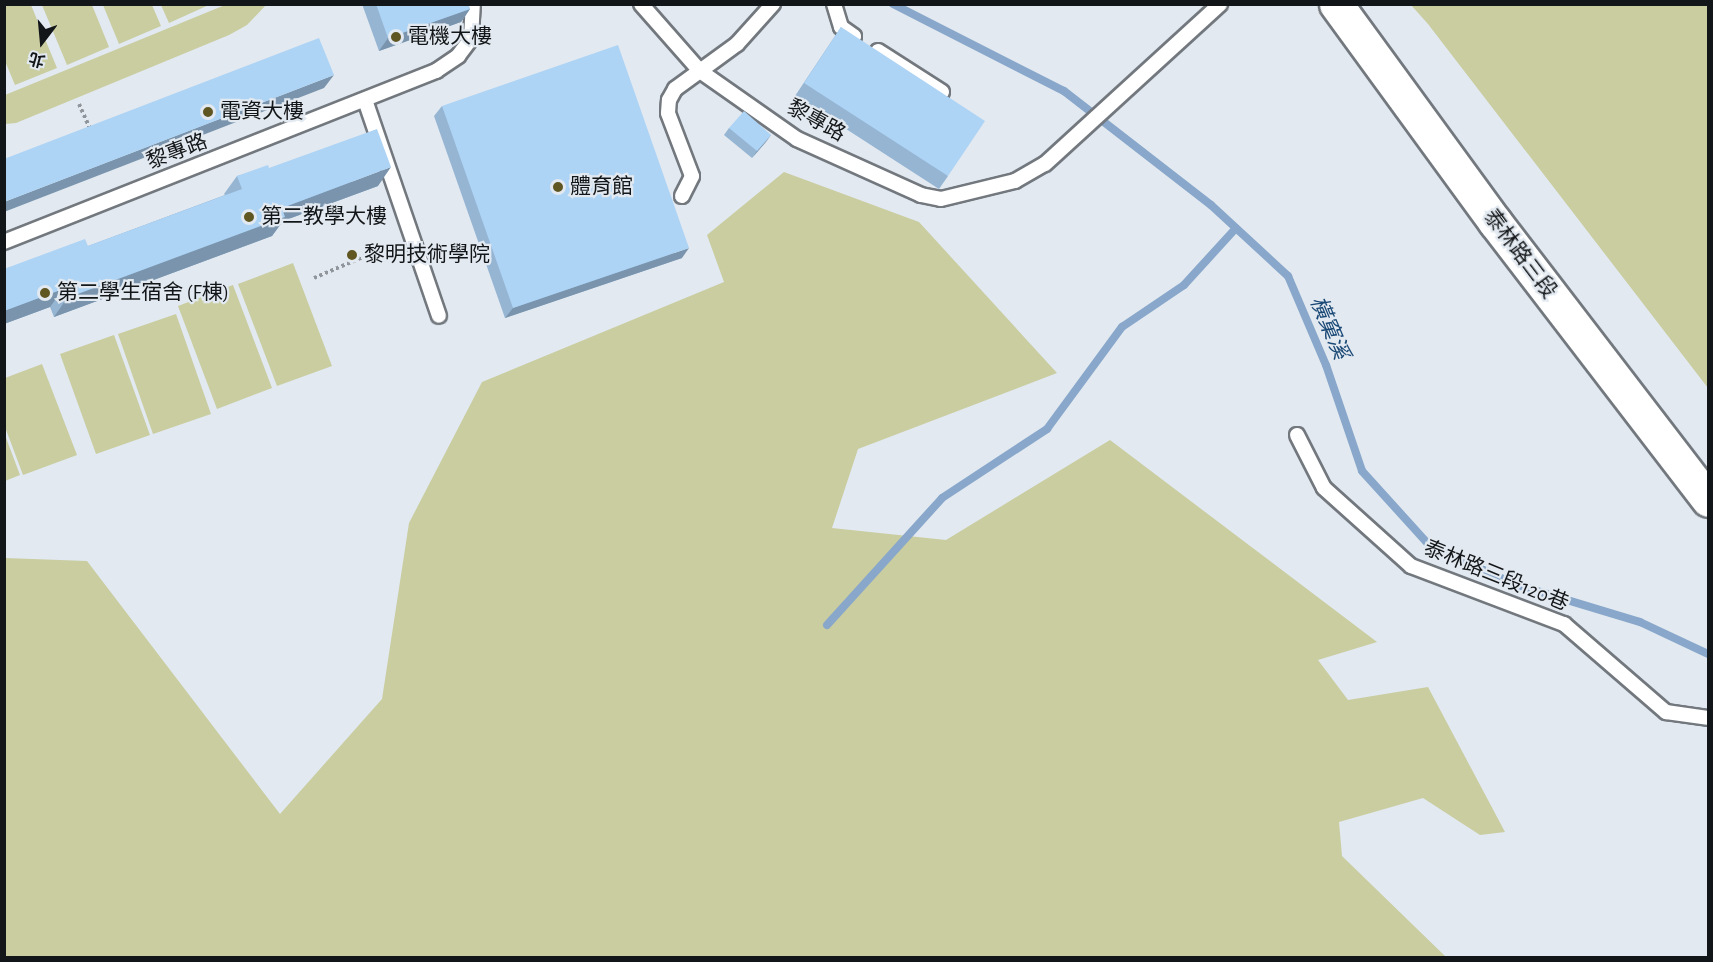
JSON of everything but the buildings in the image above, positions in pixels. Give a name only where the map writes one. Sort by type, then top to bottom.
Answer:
[{"type":"main road","name":"泰林路三段","points":[[1336,4],[1495,222],[1708,500]]},
{"type":"lane","name":"黎專路","points":[[4,242],[436,71],[458,56],[471,39],[473,4]]},
{"type":"lane","name":"黎專路","points":[[641,4],[700,70],[797,139],[921,195],[941,199],[1015,181],[1072,142],[1220,4]]},
{"type":"lane","points":[[682,195],[692,176],[668,113],[669,100],[675,89],[737,44],[773,4]]},
{"type":"lane","points":[[834,4],[841,27],[942,92]]},
{"type":"lane","points":[[364,100],[439,316]]},
{"type":"lane","name":"泰林路三段120巷","points":[[1296,435],[1323,488],[1411,566],[1564,624],[1666,712],[1708,718]]},
{"type":"path","points":[[79,104],[92,135]]},
{"type":"path","points":[[314,278],[384,248]]},
{"type":"green space","points":[[161,4],[211,4],[169,23],[161,5]]},
{"type":"green space","points":[[4,5],[31,5],[57,68],[15,85],[5,61]]},
{"type":"green space","points":[[42,5],[92,5],[109,47],[67,65]]},
{"type":"green space","points":[[103,5],[152,5],[161,26],[119,44]]},
{"type":"green space","points":[[225,5],[266,5],[247,25],[229,35],[16,123],[5,124],[5,95]]},
{"type":"green space","points":[[1411,5],[1708,5],[1708,388],[1428,24]]},
{"type":"green space","points":[[784,172],[919,222],[1057,373],[858,449],[832,528],[946,540],[1110,440],[1377,642],[1318,660],[1348,700],[1428,687],[1505,832],[1480,835],[1423,798],[1339,822],[1342,856],[1446,957],[5,957],[5,558],[87,561],[280,814],[382,699],[409,523],[482,382],[724,282],[707,235]]},
{"type":"green space","points":[[293,263],[332,366],[277,386],[238,284]]},
{"type":"green space","points":[[233,285],[272,388],[217,409],[178,306]]},
{"type":"green space","points":[[176,314],[211,414],[153,434],[118,334]]},
{"type":"green space","points":[[114,335],[150,435],[96,454],[60,354]]},
{"type":"green space","points":[[42,364],[77,455],[23,475],[5,427],[5,378]]},
{"type":"green space","points":[[5,435],[20,475],[4,481]]},
{"type":"waterway","name":"橫窠溪","points":[[893,4],[1064,91],[1211,205],[1288,276],[1326,365],[1362,471],[1429,545],[1514,584],[1640,622],[1708,654]]},
{"type":"waterway","points":[[827,625],[942,498],[1047,429],[1122,327],[1184,285],[1236,228]]},
{"type":"place","name":"電機大樓","points":[[396,37]]},
{"type":"place","name":"電資大樓","points":[[208,112]]},
{"type":"place","name":"體育館","points":[[558,187]]},
{"type":"place","name":"第二教學大樓","points":[[249,217]]},
{"type":"place","name":"黎明技術學院","points":[[352,255]]},
{"type":"place","name":"第二學生宿舍 (F棟)","points":[[45,293]]}]
